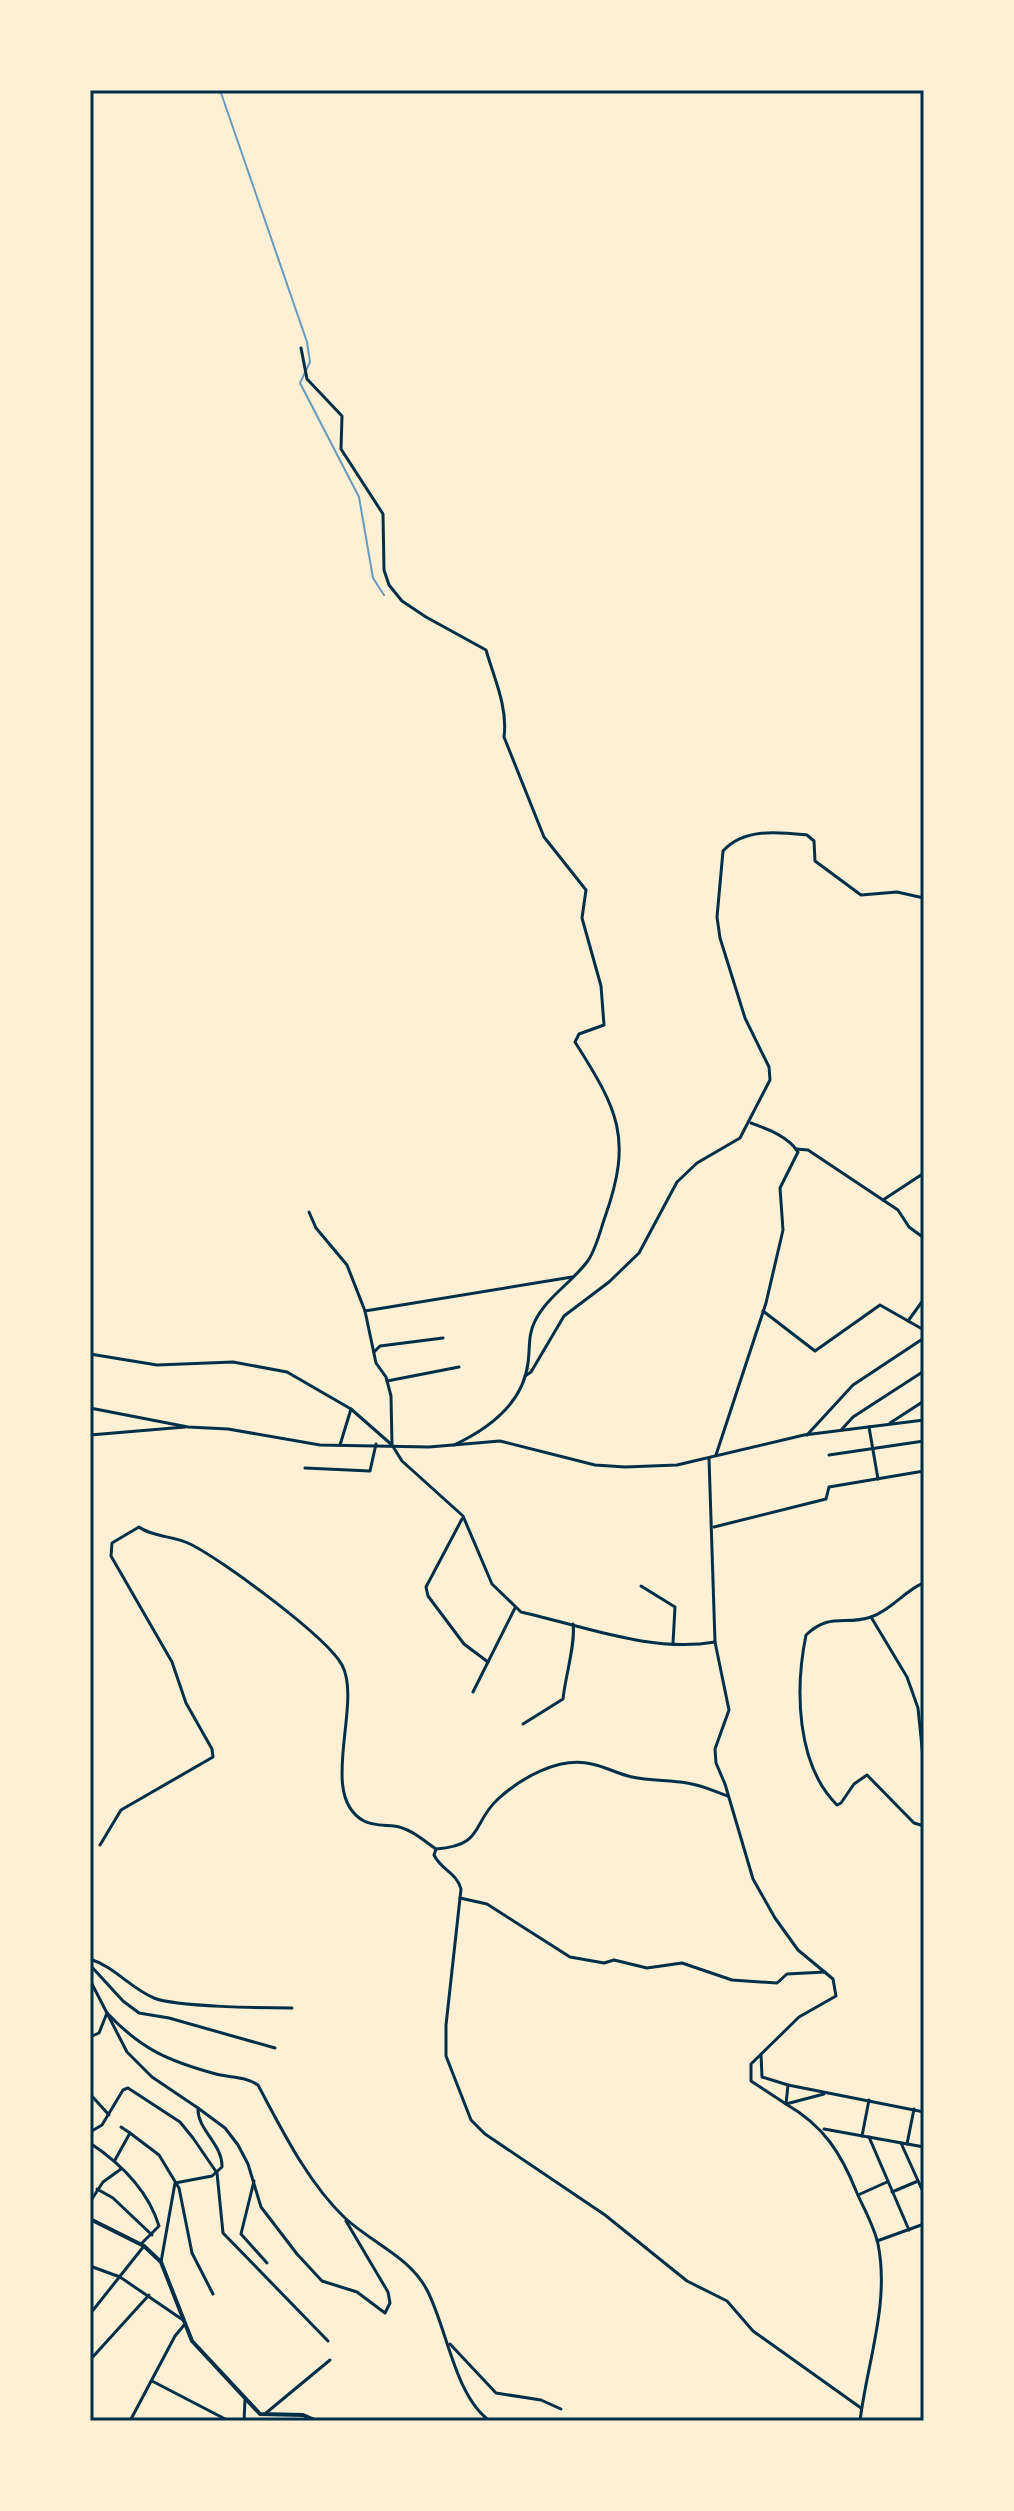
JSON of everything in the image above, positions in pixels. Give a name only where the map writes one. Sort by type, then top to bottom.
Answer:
[{"type":"main road","points":[[90,2219],[143,2245],[161,2262],[198,2349],[245,2400],[263,2416],[303,2415],[317,2421]]},
{"type":"street","points":[[301,348],[307,379],[342,416],[339,442],[346,458],[383,514],[384,570],[389,585],[402,601],[486,650],[498,684],[504,737],[536,820],[555,854],[586,890],[582,918],[601,986],[605,1015],[604,1025],[579,1034],[575,1042],[592,1068],[618,1124],[621,1153],[612,1200],[593,1251],[547,1303],[532,1326],[525,1376],[511,1402],[493,1423],[450,1446]]},
{"type":"street","points":[[525,1376],[531,1372],[564,1316],[609,1282],[639,1253],[677,1182],[697,1163],[740,1138],[751,1123],[770,1080],[769,1067],[745,1018],[720,938],[717,917],[723,851],[739,838],[751,835],[807,835],[814,841],[815,861],[847,881],[861,895],[897,892],[924,898]]},
{"type":"street","points":[[751,1123],[770,1130],[796,1149],[808,1150],[883,1200],[924,1238]]},
{"type":"street","points":[[716,1455],[763,1311],[783,1230],[780,1188],[798,1152],[796,1149]]},
{"type":"street","points":[[883,1200],[924,1173]]},
{"type":"street","points":[[309,1212],[322,1236],[347,1265],[365,1311],[374,1352],[387,1381],[392,1445]]},
{"type":"street","points":[[365,1311],[572,1277]]},
{"type":"street","points":[[908,1321],[924,1299]]},
{"type":"street","points":[[763,1311],[815,1351],[880,1305],[924,1330]]},
{"type":"street","points":[[374,1352],[380,1346],[443,1338]]},
{"type":"street","points":[[807,1435],[853,1385],[924,1338]]},
{"type":"street","points":[[90,1354],[157,1365],[233,1362],[287,1372],[351,1409],[463,1516],[492,1584],[515,1608],[646,1643],[693,1646],[715,1642]]},
{"type":"street","points":[[387,1381],[459,1367]]},
{"type":"street","points":[[840,1432],[853,1417],[924,1371]]},
{"type":"street","points":[[888,1425],[924,1401]]},
{"type":"street","points":[[90,1408],[188,1427],[340,1445],[450,1446],[500,1441],[609,1467],[663,1466],[807,1435],[924,1420]]},
{"type":"street","points":[[340,1445],[351,1409]]},
{"type":"street","points":[[90,1435],[188,1427]]},
{"type":"street","points":[[869,1427],[878,1479]]},
{"type":"street","points":[[829,1455],[924,1441]]},
{"type":"street","points":[[305,1468],[368,1472],[373,1468],[376,1444]]},
{"type":"street","points":[[708,1457],[714,1527],[715,1642],[729,1710],[715,1749],[716,1763],[753,1879],[798,1950],[833,1979],[836,1996],[799,2017],[751,2064],[749,2075],[756,2086],[820,2128],[847,2167],[877,2241],[880,2263],[878,2329],[860,2421]]},
{"type":"street","points":[[714,1527],[826,1499],[829,1487],[924,1471]]},
{"type":"street","points":[[463,1516],[426,1587],[428,1596],[464,1644],[488,1662]]},
{"type":"street","points":[[100,1845],[121,1810],[213,1757],[186,1703],[172,1662],[111,1556],[112,1543],[139,1527],[182,1540],[209,1555],[333,1655],[343,1667],[348,1712],[340,1775],[351,1808],[363,1821],[411,1831],[436,1849],[453,1848],[476,1835],[495,1802],[534,1775],[576,1763],[588,1763],[633,1777],[689,1783],[728,1796]]},
{"type":"street","points":[[924,1583],[916,1586],[897,1605],[871,1617],[828,1620],[806,1635],[802,1692],[806,1754],[837,1805],[860,1777],[867,1775],[914,1823],[924,1826]]},
{"type":"street","points":[[641,1586],[675,1607],[673,1643]]},
{"type":"street","points":[[473,1692],[515,1608]]},
{"type":"street","points":[[871,1617],[907,1677],[918,1708],[924,1767]]},
{"type":"street","points":[[523,1724],[563,1699],[567,1658],[575,1636],[573,1624]]},
{"type":"street","points":[[436,1849],[434,1855],[438,1864],[459,1879],[446,2056],[471,2120],[485,2134],[605,2215],[687,2281],[727,2301],[753,2331],[861,2408]]},
{"type":"street","points":[[460,1898],[487,1904],[570,1957],[591,1962],[614,1960],[647,1968],[682,1963],[732,1980],[752,1982],[777,1983],[787,1974],[825,1972]]},
{"type":"street","points":[[90,1959],[109,1967],[142,1992],[166,2002],[292,2008]]},
{"type":"street","points":[[90,1965],[123,2001],[139,2013],[169,2018],[275,2048]]},
{"type":"street","points":[[90,1980],[120,2039],[138,2063],[225,2128],[238,2145],[254,2181],[261,2207],[322,2281],[357,2292],[385,2313],[390,2303],[388,2292],[344,2217],[318,2185],[258,2085],[248,2078],[219,2075],[140,2046],[107,2013]]},
{"type":"street","points":[[90,2037],[99,2033],[107,2013]]},
{"type":"street","points":[[761,2054],[762,2077],[778,2084],[924,2112]]},
{"type":"street","points":[[770,2096],[771,2087],[778,2084]]},
{"type":"street","points":[[786,2104],[788,2085]]},
{"type":"street","points":[[90,2132],[98,2130],[124,2088],[131,2089],[180,2122],[217,2173],[223,2233],[328,2341]]},
{"type":"street","points":[[786,2104],[828,2093]]},
{"type":"street","points":[[90,2094],[109,2115]]},
{"type":"street","points":[[862,2136],[869,2100]]},
{"type":"street","points":[[175,2183],[217,2173],[222,2167],[223,2158],[200,2119],[198,2108]]},
{"type":"street","points":[[907,2144],[914,2109]]},
{"type":"street","points":[[121,2127],[159,2155],[175,2183],[185,2203],[192,2253],[213,2294]]},
{"type":"street","points":[[820,2128],[924,2147]]},
{"type":"street","points":[[115,2160],[130,2133]]},
{"type":"street","points":[[869,2137],[909,2230]]},
{"type":"street","points":[[90,2143],[115,2160],[143,2192],[158,2220],[158,2229],[91,2311]]},
{"type":"street","points":[[901,2143],[924,2192]]},
{"type":"street","points":[[90,2202],[97,2189],[121,2169]]},
{"type":"street","points":[[254,2181],[241,2234],[267,2263]]},
{"type":"street","points":[[858,2195],[888,2181]]},
{"type":"street","points":[[892,2192],[918,2181]]},
{"type":"street","points":[[161,2262],[175,2183]]},
{"type":"street","points":[[97,2189],[124,2208],[152,2235]]},
{"type":"street","points":[[344,2217],[409,2265],[426,2288],[450,2344],[460,2380],[490,2421]]},
{"type":"street","points":[[877,2241],[924,2224]]},
{"type":"street","points":[[90,2266],[120,2277],[185,2323],[130,2421]]},
{"type":"street","points":[[90,2360],[149,2295]]},
{"type":"street","points":[[450,2344],[496,2393],[541,2400],[561,2409]]},
{"type":"street","points":[[263,2416],[330,2360]]},
{"type":"street","points":[[152,2381],[229,2421]]},
{"type":"street","points":[[244,2421],[245,2400]]},
{"type":"waterway","points":[[220,90],[307,342],[310,362],[300,383],[359,497],[373,578],[384,595]]}]
